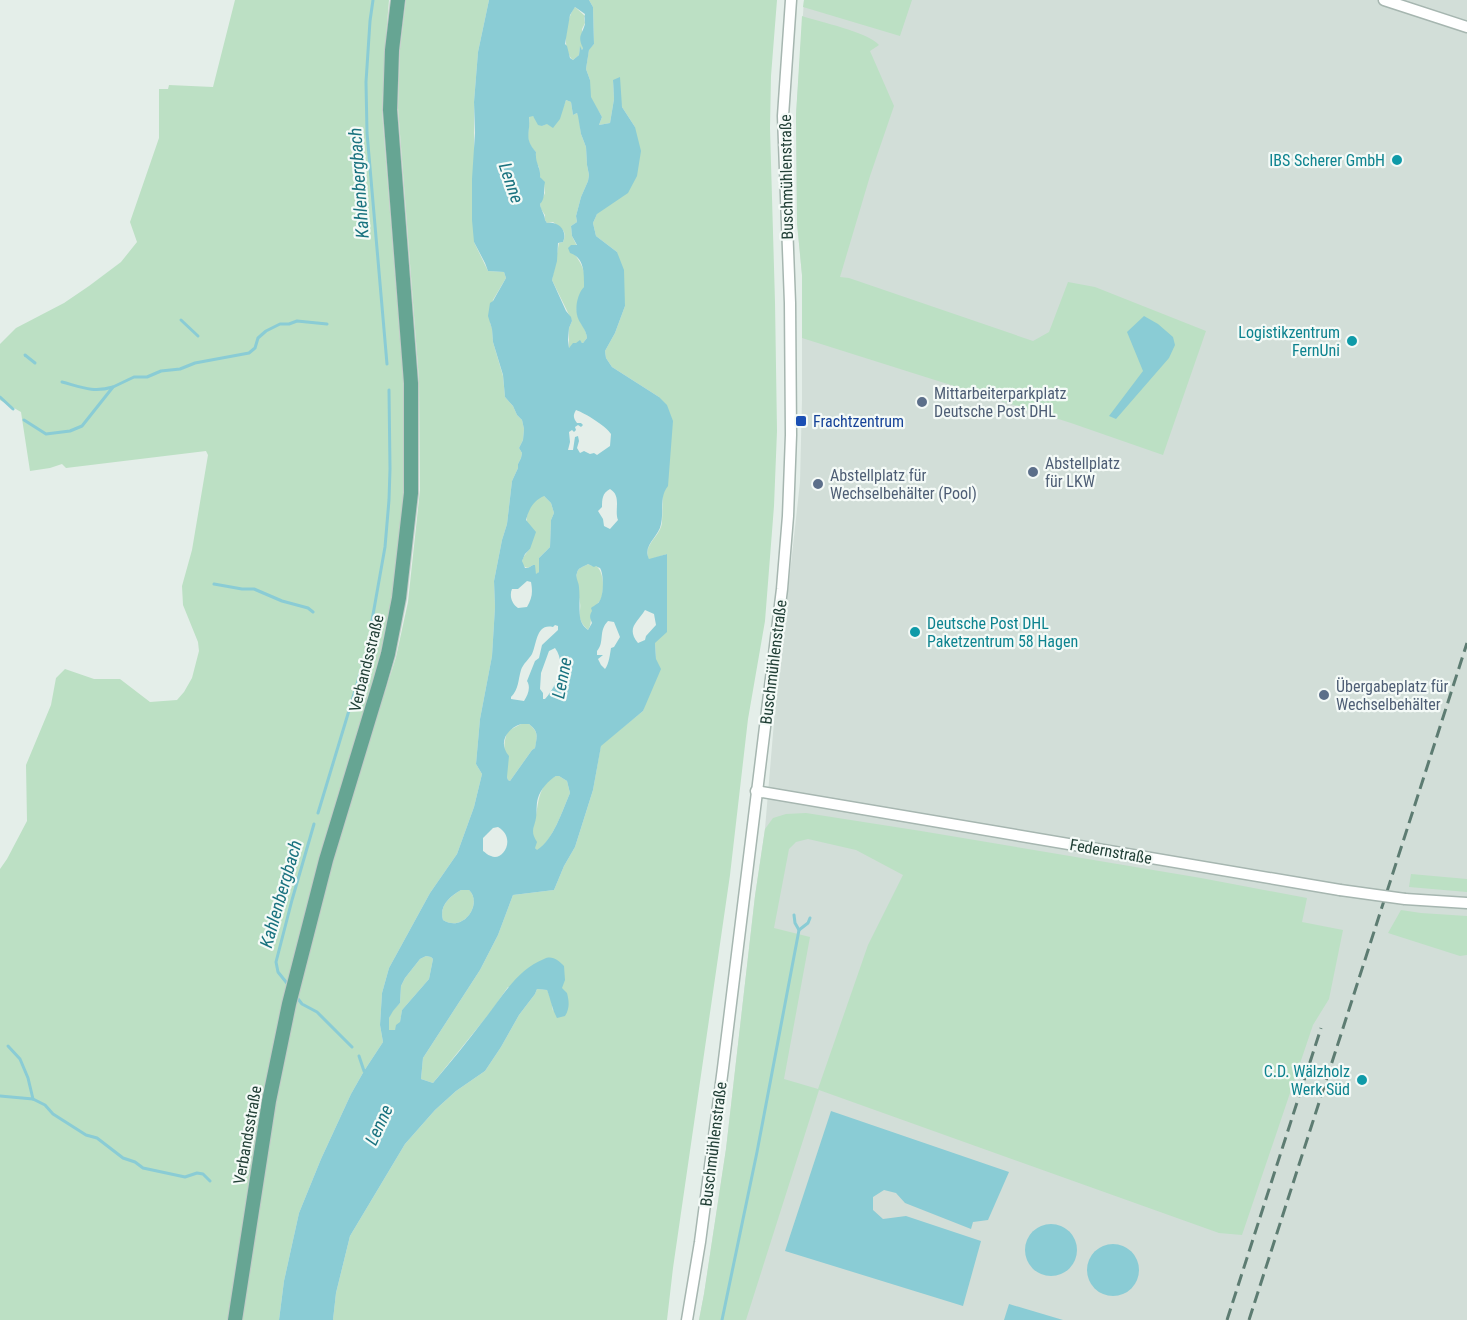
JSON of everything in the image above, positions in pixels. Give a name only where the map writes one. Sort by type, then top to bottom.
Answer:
[{"type":"main road","name":"Verbandsstraße","points":[[235,1320],[269,1101],[296,971],[326,860],[388,654],[399,598],[411,494],[411,383],[390,110],[392,50],[398,0]]},
{"type":"street","name":"Buschmühlenstraße","points":[[687,1320],[714,1138],[782,589],[788,516],[791,381],[783,116],[791,0]]},
{"type":"street","points":[[1384,0],[1467,27]]},
{"type":"street","name":"Federnstraße","points":[[756,791],[1340,890],[1405,899],[1467,903]]},
{"type":"shaded area","points":[[804,0],[1467,0],[1467,1320],[699,1320],[726,1149],[755,896],[765,829],[775,710],[800,482],[802,275],[797,223],[796,115]]},
{"type":"green space","points":[[235,0],[389,0],[382,111],[403,377],[404,488],[393,592],[372,686],[385,692],[396,657],[408,602],[420,490],[419,380],[398,108],[400,49],[406,0],[489,0],[478,52],[474,102],[474,242],[488,271],[504,272],[506,278],[493,300],[490,323],[503,376],[505,397],[522,420],[524,429],[523,440],[519,448],[522,453],[512,481],[507,524],[494,581],[492,656],[480,719],[476,764],[482,774],[474,807],[457,854],[430,893],[389,968],[382,993],[380,1025],[383,1042],[351,1094],[299,1213],[284,1281],[279,1320],[0,1320],[0,869],[27,821],[26,765],[51,705],[56,678],[65,669],[94,679],[120,679],[150,702],[177,700],[192,678],[199,651],[198,642],[183,605],[182,586],[192,550],[208,455],[206,451],[66,468],[62,464],[30,471],[21,412],[0,400],[0,344],[16,328],[64,303],[89,286],[121,262],[137,242],[130,222],[159,138],[159,89],[168,89],[169,85],[213,87]]},
{"type":"green space","points":[[589,0],[777,0],[771,76],[770,128],[777,431],[765,621],[748,719],[730,875],[667,1320],[333,1320],[336,1293],[350,1236],[405,1144],[435,1110],[456,1091],[485,1071],[537,989],[547,990],[553,1011],[562,988],[508,987],[433,1083],[421,1079],[423,1058],[480,970],[498,935],[513,895],[554,890],[575,847],[593,790],[601,745],[643,711],[656,659],[655,643],[667,554],[649,560],[648,554],[648,549],[659,532],[662,522],[659,397],[612,367],[606,358],[605,351],[615,333],[625,306],[617,252],[596,236],[593,223],[635,127],[622,107],[613,80],[614,99],[610,123],[599,125],[602,117],[590,97],[590,80],[586,69],[589,49],[594,44],[593,7]]},
{"type":"green space","points":[[804,0],[912,0],[900,36],[803,7]]},
{"type":"green space","points":[[575,7],[585,16],[585,23],[582,29],[583,48],[582,50],[580,47],[579,55],[573,60],[567,49],[566,34],[569,19]]},
{"type":"green space","points":[[802,16],[855,32],[879,45],[870,51],[894,106],[870,176],[840,277],[849,278],[1033,341],[1049,332],[1068,282],[1095,287],[1206,331],[1163,455],[1071,423],[802,338],[802,275],[797,223],[796,115]]},
{"type":"green space","points":[[566,100],[571,102],[573,115],[577,113],[579,116],[589,175],[576,216],[577,222],[571,226],[572,236],[577,246],[575,255],[585,276],[577,309],[587,338],[583,343],[580,341],[569,348],[569,328],[572,321],[552,280],[559,243],[563,242],[565,235],[563,230],[553,222],[547,223],[545,220],[540,204],[545,193],[544,184],[535,161],[536,152],[528,139],[529,116],[533,116],[542,126],[557,115]]},
{"type":"green space","points":[[543,495],[551,503],[554,513],[551,520],[550,547],[539,558],[539,572],[536,575],[533,565],[528,568],[524,567],[522,562],[530,549],[528,512],[536,500]]},
{"type":"green space","points":[[588,564],[595,565],[602,575],[603,592],[592,612],[588,630],[580,618],[576,580],[579,569]]},
{"type":"green space","points":[[521,724],[529,724],[536,732],[537,738],[535,748],[510,781],[507,777],[504,753],[506,736],[508,731]]},
{"type":"green space","points":[[556,776],[567,781],[570,793],[553,832],[537,851],[533,826],[540,795],[545,784]]},
{"type":"green space","points":[[806,813],[921,831],[1307,898],[1302,922],[1343,930],[1329,999],[1313,1025],[1242,1235],[1219,1233],[819,1090],[746,1320],[699,1320],[726,1149],[755,896],[765,829],[773,818],[786,814]],"holes":[[[808,839],[856,850],[903,875],[868,945],[818,1089],[784,1079],[810,937],[774,928],[789,849],[796,842]]]},
{"type":"green space","points":[[1411,874],[1467,879],[1467,892],[1409,887]]},
{"type":"green space","points":[[461,890],[469,890],[473,896],[474,902],[469,915],[458,923],[443,920],[442,910],[446,902]]},
{"type":"green space","points":[[1401,910],[1467,916],[1467,955],[1460,956],[1388,933]]},
{"type":"green space","points":[[426,956],[433,959],[429,979],[402,1010],[400,1023],[395,1030],[389,1030],[389,1018],[400,1003],[401,986],[405,978],[420,959]]},
{"type":"water","name":"Lenne","points":[[489,0],[589,0],[593,7],[594,44],[589,50],[586,69],[590,80],[591,97],[602,117],[599,125],[610,123],[614,99],[613,80],[620,77],[622,107],[635,127],[641,151],[637,176],[628,193],[597,214],[593,223],[596,236],[617,252],[624,270],[625,306],[615,333],[605,351],[606,358],[612,367],[659,397],[667,405],[673,421],[668,486],[663,499],[662,519],[660,529],[649,545],[647,554],[649,559],[667,554],[667,632],[655,643],[656,659],[661,669],[643,711],[601,746],[593,790],[575,847],[554,890],[513,895],[498,935],[480,970],[423,1058],[421,1079],[433,1083],[517,978],[534,964],[547,958],[555,959],[564,966],[565,980],[562,988],[567,993],[569,1004],[565,1016],[557,1018],[547,990],[537,989],[485,1071],[456,1091],[435,1110],[405,1144],[350,1236],[336,1293],[333,1320],[279,1320],[284,1281],[299,1213],[351,1094],[383,1042],[380,1025],[382,993],[389,968],[430,893],[457,854],[474,807],[482,774],[476,764],[480,719],[492,656],[494,581],[507,524],[512,481],[522,453],[519,448],[523,440],[524,429],[522,420],[505,397],[503,375],[488,316],[490,303],[506,278],[504,272],[488,271],[474,242],[472,179],[478,52]],"holes":[[[575,7],[585,14],[585,24],[580,38],[583,48],[582,50],[580,46],[579,55],[573,60],[570,58],[565,44],[570,15]],[[566,100],[571,102],[573,115],[577,113],[586,147],[589,175],[576,216],[577,222],[571,226],[572,236],[577,245],[571,245],[568,248],[570,253],[579,259],[583,267],[584,287],[579,296],[576,311],[587,338],[583,343],[580,340],[569,348],[569,328],[572,321],[552,280],[557,261],[558,243],[563,242],[564,234],[559,225],[547,223],[545,220],[540,204],[544,197],[545,182],[540,177],[536,152],[529,139],[529,117],[533,116],[538,125],[547,124],[553,128],[560,119]],[[576,410],[605,427],[611,434],[610,446],[597,455],[584,451],[580,453],[577,448],[578,436],[575,437],[573,450],[568,450],[569,432],[572,430],[574,432],[575,427],[583,425],[577,423],[574,415]],[[610,489],[617,499],[618,520],[610,529],[604,526],[598,511],[602,507],[604,495]],[[544,496],[551,503],[554,513],[551,520],[550,547],[539,558],[539,572],[536,574],[535,565],[525,568],[522,561],[530,549],[536,532],[526,520],[534,503]],[[588,564],[596,566],[600,568],[603,580],[601,599],[591,608],[592,623],[588,630],[580,617],[579,587],[576,577],[579,569]],[[527,581],[531,582],[532,595],[527,607],[518,608],[511,594],[512,589],[518,589]],[[645,610],[654,614],[656,625],[645,640],[638,643],[633,633],[636,622]],[[608,621],[614,622],[620,637],[611,648],[605,669],[598,659],[603,655],[597,655],[602,633]],[[558,626],[558,630],[542,645],[539,658],[535,661],[527,681],[529,686],[524,701],[511,699],[517,688],[522,668],[532,654],[538,635],[543,628]],[[555,648],[560,661],[559,675],[545,699],[540,689],[541,673],[549,651]],[[529,724],[536,734],[535,748],[510,781],[507,777],[509,756],[504,746],[508,733],[516,726]],[[559,776],[567,781],[570,793],[553,832],[537,850],[533,832],[537,803],[548,783]],[[498,827],[504,832],[507,843],[500,856],[490,856],[483,851],[483,838],[493,828]],[[461,890],[469,890],[474,902],[469,915],[464,920],[458,923],[443,920],[442,910],[449,899]],[[426,956],[433,959],[429,979],[402,1010],[400,1022],[396,1025],[395,1030],[389,1030],[389,1018],[400,1003],[401,986],[420,959]]]},
{"type":"water","points":[[1144,316],[1173,337],[1175,345],[1169,358],[1116,419],[1109,416],[1143,371],[1127,332]]},
{"type":"water","points":[[831,1111],[1009,1172],[988,1220],[973,1222],[971,1229],[905,1203],[896,1193],[884,1190],[873,1197],[873,1210],[883,1219],[906,1216],[981,1241],[963,1306],[785,1251]]},
{"type":"water","points":[[1051,1224],[1065,1228],[1073,1236],[1077,1250],[1073,1264],[1065,1272],[1051,1276],[1037,1272],[1029,1264],[1025,1250],[1029,1236],[1037,1228]]},
{"type":"water","points":[[1108,1244],[1118,1244],[1132,1251],[1139,1270],[1132,1289],[1118,1296],[1108,1296],[1098,1292],[1091,1285],[1087,1275],[1087,1265],[1091,1255],[1098,1248]]},
{"type":"water","points":[[1009,1304],[1063,1320],[1004,1320]]},
{"type":"waterway","name":"Kahlenbergbach","points":[[373,0],[366,82],[367,133],[387,364]]},
{"type":"waterway","points":[[181,320],[198,336]]},
{"type":"waterway","points":[[24,420],[46,434],[70,431],[82,426],[113,387],[134,377],[147,377],[161,371],[180,369],[195,363],[249,353],[255,348],[258,338],[280,324],[297,321],[327,324]]},
{"type":"waterway","points":[[25,355],[35,363]]},
{"type":"waterway","points":[[62,382],[93,389],[113,387]]},
{"type":"waterway","name":"Kahlenbergbach","points":[[371,626],[385,547],[389,500],[389,390]]},
{"type":"waterway","points":[[0,397],[13,409]]},
{"type":"waterway","points":[[214,584],[254,589],[282,601],[308,608],[313,612]]},
{"type":"waterway","name":"Kahlenbergbach","points":[[318,813],[367,651]]},
{"type":"waterway","name":"Kahlenbergbach","points":[[290,987],[278,972],[276,962],[314,824]]},
{"type":"waterway","points":[[722,1320],[799,930],[794,915]]},
{"type":"waterway","points":[[799,930],[808,923],[810,918]]},
{"type":"waterway","name":"Kahlenbergbach","points":[[295,995],[302,1004],[317,1012],[352,1047]]},
{"type":"waterway","points":[[8,1046],[20,1059],[33,1099]]},
{"type":"waterway","name":"Kahlenbergbach","points":[[359,1056],[364,1071],[367,1073]]},
{"type":"waterway","points":[[0,1096],[33,1099],[45,1105],[53,1114],[86,1135],[97,1138],[123,1158],[143,1168],[185,1177],[197,1173],[203,1174],[210,1181]]},
{"type":"railway","points":[[1249,1320],[1467,643]]},
{"type":"railway","points":[[1227,1320],[1321,1028]]},
{"type":"place","name":"IBS Scherer GmbH","points":[[1397,160]]},
{"type":"place","name":"Logistikzentrum FernUni","points":[[1352,341]]},
{"type":"place","name":"Mittarbeiterparkplatz Deutsche Post DHL","points":[[922,402]]},
{"type":"place","name":"Frachtzentrum","points":[[801,421]]},
{"type":"place","name":"Abstellplatz für LKW","points":[[1033,472]]},
{"type":"place","name":"Abstellplatz für Wechselbehälter (Pool)","points":[[818,484]]},
{"type":"place","name":"Deutsche Post DHL Paketzentrum 58 Hagen","points":[[915,632]]},
{"type":"place","name":"Übergabeplatz für Wechselbehälter","points":[[1324,695]]},
{"type":"place","name":"C.D. Wälzholz Werk Süd","points":[[1362,1080]]}]
